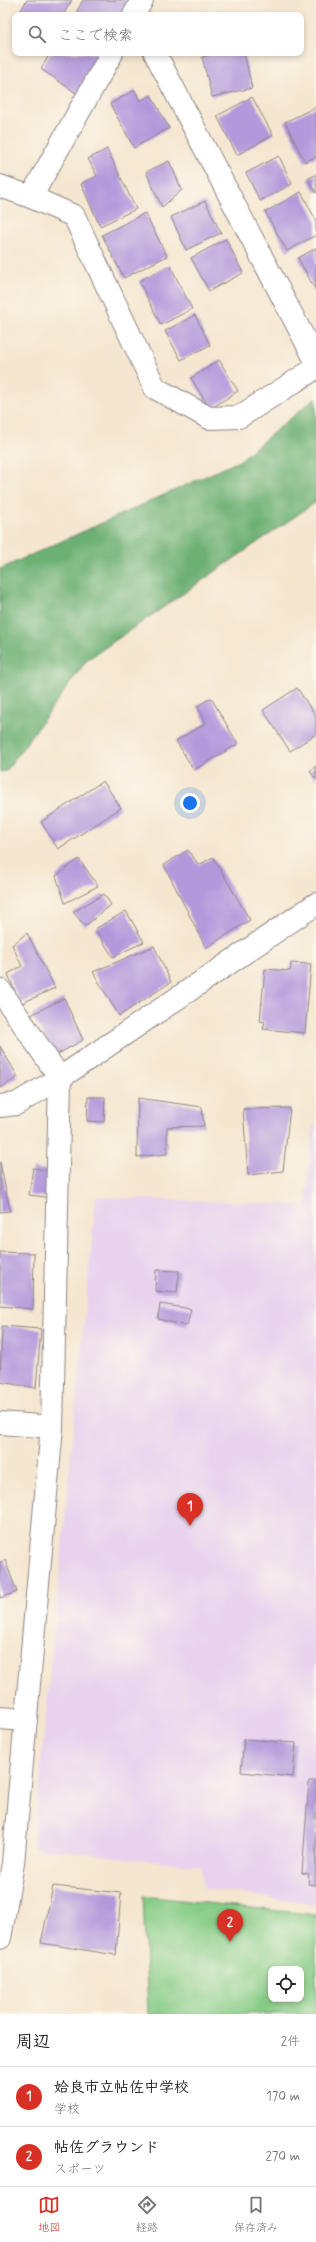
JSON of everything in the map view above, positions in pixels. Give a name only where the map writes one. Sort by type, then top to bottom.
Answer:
[{"type":"street","points":[[31,197],[110,56]]},
{"type":"street","points":[[157,56],[316,361]]},
{"type":"street","points":[[0,186],[31,197],[74,216],[154,388],[209,418],[239,416],[316,368]]},
{"type":"street","points":[[0,1106],[16,1104],[60,1078],[316,904]]},
{"type":"street","points":[[0,990],[60,1078],[52,1427],[12,1863],[0,1938]]},
{"type":"street","points":[[0,1423],[52,1427]]},
{"type":"street","points":[[0,1718],[26,1720]]},
{"type":"shaded area","points":[[313,1124],[316,1124],[316,1905],[203,1888],[201,1866],[33,1848],[96,1197],[306,1205]]},
{"type":"green space","points":[[316,397],[316,502],[87,660],[6,771],[0,772],[0,569],[239,461]]},
{"type":"green space","points":[[143,1896],[316,1915],[316,2014],[148,2014]]},
{"type":"building","points":[[27,0],[72,0],[65,12],[20,12]]},
{"type":"building","points":[[83,0],[132,0],[126,12],[77,12]]},
{"type":"building","points":[[48,56],[101,56],[79,95],[41,69]]},
{"type":"building","points":[[245,56],[252,88],[212,97],[202,57]]},
{"type":"building","points":[[135,90],[140,101],[151,95],[169,128],[134,148],[110,104]]},
{"type":"building","points":[[252,97],[273,135],[237,155],[217,116]]},
{"type":"building","points":[[316,107],[316,157],[305,162],[285,122]]},
{"type":"building","points":[[107,149],[136,209],[100,226],[81,184],[97,176],[88,159]]},
{"type":"building","points":[[279,156],[292,184],[260,201],[246,173]]},
{"type":"building","points":[[169,161],[182,190],[162,207],[146,172]]},
{"type":"building","points":[[316,174],[316,193],[308,179]]},
{"type":"building","points":[[301,192],[316,220],[316,235],[287,251],[265,212]]},
{"type":"building","points":[[205,201],[221,233],[186,250],[171,217]]},
{"type":"building","points":[[145,213],[167,256],[124,278],[102,235]]},
{"type":"building","points":[[226,239],[243,273],[209,291],[191,258]]},
{"type":"building","points":[[316,248],[316,291],[298,258]]},
{"type":"building","points":[[170,265],[192,309],[161,325],[139,281]]},
{"type":"building","points":[[195,315],[210,345],[181,360],[165,331]]},
{"type":"building","points":[[219,360],[238,391],[210,409],[191,378]]},
{"type":"building","points":[[297,688],[316,716],[316,734],[290,751],[263,710]]},
{"type":"building","points":[[211,698],[238,744],[194,770],[176,741],[206,723],[197,706]]},
{"type":"building","points":[[316,766],[316,780],[310,771]]},
{"type":"building","points":[[103,781],[121,808],[58,849],[41,822]]},
{"type":"building","points":[[188,850],[199,865],[213,857],[250,920],[206,948],[164,865]]},
{"type":"building","points":[[79,859],[98,886],[65,903],[56,876]]},
{"type":"building","points":[[104,894],[111,905],[85,926],[73,912]]},
{"type":"building","points":[[126,911],[144,942],[113,957],[95,929]]},
{"type":"building","points":[[27,933],[55,988],[20,1004],[8,974],[22,966],[12,945]]},
{"type":"building","points":[[154,946],[171,982],[119,1016],[93,972]]},
{"type":"building","points":[[291,963],[311,964],[305,1033],[263,1029],[265,1022],[260,1021],[265,969],[290,971]]},
{"type":"building","points":[[64,998],[83,1040],[56,1055],[31,1015]]},
{"type":"building","points":[[0,1046],[18,1077],[0,1088]]},
{"type":"building","points":[[88,1097],[105,1097],[104,1122],[87,1121]]},
{"type":"building","points":[[138,1098],[202,1107],[204,1126],[167,1127],[167,1154],[137,1157]]},
{"type":"building","points":[[290,1108],[283,1171],[248,1175],[243,1109]]},
{"type":"building","points":[[0,1162],[10,1211],[0,1212]]},
{"type":"building","points":[[33,1168],[52,1171],[52,1198],[29,1195]]},
{"type":"building","points":[[0,1252],[34,1253],[33,1309],[0,1306]]},
{"type":"building","points":[[156,1270],[179,1271],[177,1293],[155,1291]]},
{"type":"building","points":[[160,1304],[191,1309],[187,1326],[158,1319]]},
{"type":"building","points":[[2,1326],[41,1329],[36,1388],[0,1382]]},
{"type":"building","points":[[5,1560],[17,1592],[0,1598],[0,1562]]},
{"type":"building","points":[[244,1739],[296,1743],[293,1777],[241,1772]]},
{"type":"building","points":[[309,1781],[316,1781],[316,1885],[308,1884],[309,1874],[302,1873]]},
{"type":"building","points":[[53,1886],[121,1893],[116,1955],[41,1943]]},
{"type":"place","name":"姶良市立帖佐中学校","points":[[190,1526]]},
{"type":"place","name":"帖佐グラウンド","points":[[230,1942]]}]
